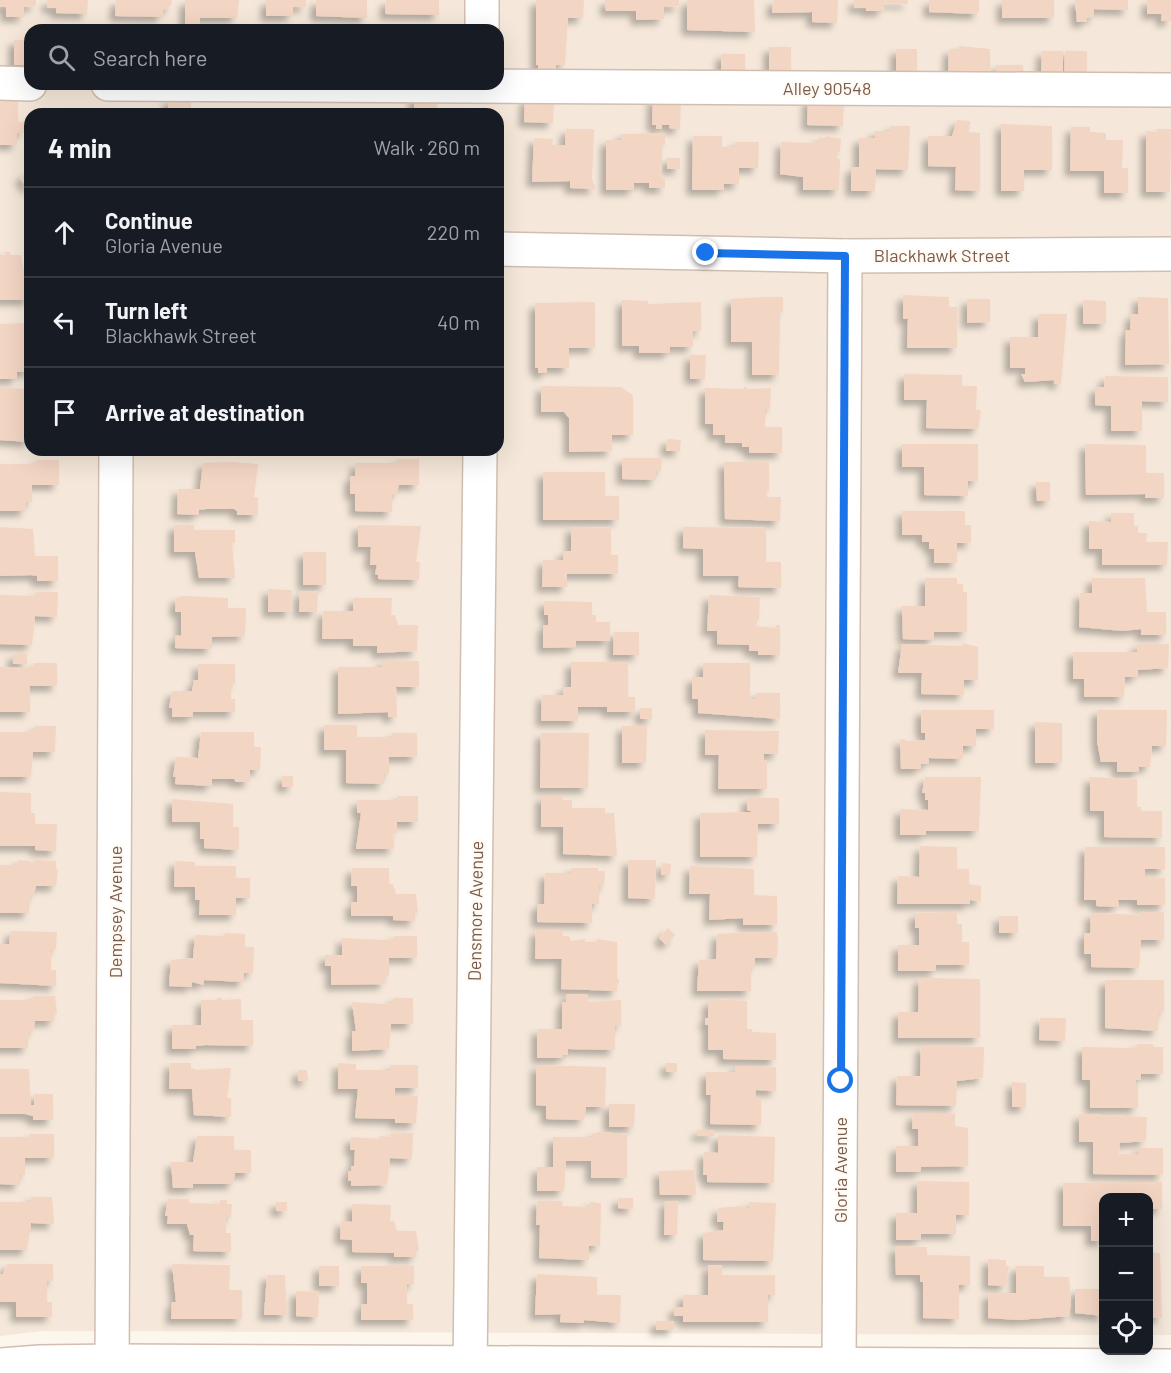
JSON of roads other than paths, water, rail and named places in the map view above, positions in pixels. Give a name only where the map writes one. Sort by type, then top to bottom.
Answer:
[{"type":"street","points":[[482,0],[482,24]]},
{"type":"street","points":[[0,84],[24,84]]},
{"type":"street","name":"Alley 90548","points":[[312,90],[482,95],[1171,90]]},
{"type":"street","name":"Blackhawk Street","points":[[504,249],[845,256],[1171,254]]},
{"type":"street","name":"Gloria Avenue","points":[[839,1364],[845,256]]},
{"type":"street","name":"Dempsey Avenue","points":[[113,1367],[117,456]]},
{"type":"street","name":"Densmore Avenue","points":[[470,1367],[480,456]]},
{"type":"street","points":[[0,1365],[40,1362],[113,1367],[839,1364],[1171,1366]]}]
